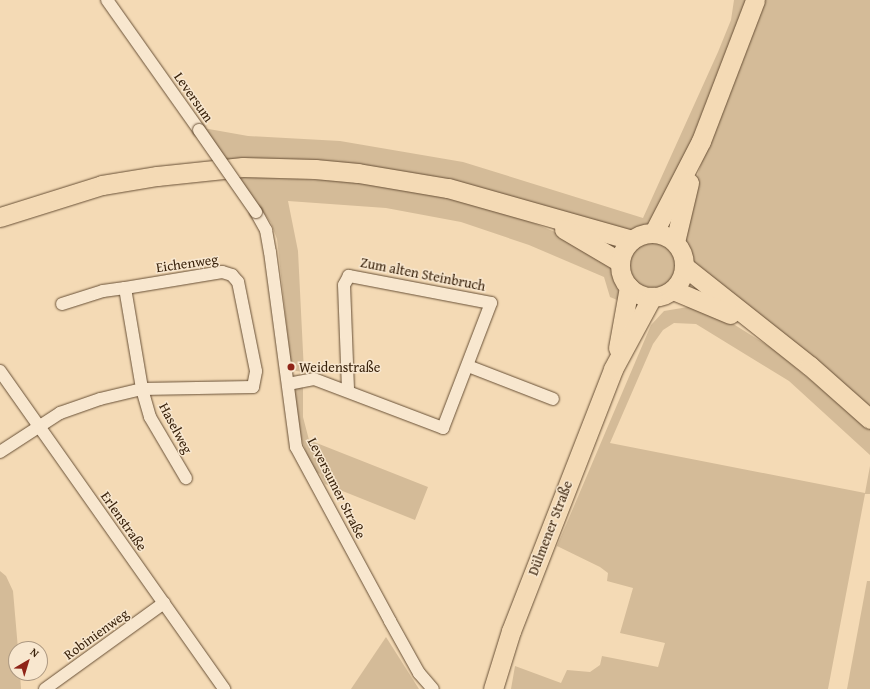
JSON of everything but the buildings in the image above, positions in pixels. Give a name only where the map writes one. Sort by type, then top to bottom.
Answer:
[{"type":"main road","points":[[654,232],[675,242],[684,256],[685,267],[683,276],[673,290],[652,297],[629,287],[620,271],[620,262],[624,250],[632,240],[654,232],[701,141],[755,0]]},
{"type":"main road","points":[[675,242],[701,141]]},
{"type":"main road","points":[[0,217],[102,185],[243,168],[358,173],[448,188],[632,240]]},
{"type":"main road","points":[[525,209],[620,262]]},
{"type":"main road","points":[[685,267],[765,331],[870,419]]},
{"type":"main road","name":"Dülmener Straße","points":[[613,369],[629,287]]},
{"type":"main road","points":[[673,290],[765,331]]},
{"type":"main road","name":"Dülmener Straße","points":[[493,689],[511,631],[613,369],[652,297]]},
{"type":"street","name":"Leversum","points":[[108,0],[256,212]]},
{"type":"street","name":"Leversumer Straße","points":[[256,212],[266,230],[270,252],[296,447],[390,621],[420,673],[433,689]]},
{"type":"street","name":"Eichenweg","points":[[62,304],[103,290],[125,288],[222,272],[232,274],[238,282],[256,372],[253,387],[142,389]]},
{"type":"street","name":"Zum alten Steinbruch","points":[[288,384],[314,379],[348,390],[443,428],[491,303],[349,276],[344,285],[348,390]]},
{"type":"street","points":[[0,452],[38,425],[93,402],[142,389],[125,288]]},
{"type":"street","points":[[468,366],[553,400]]},
{"type":"street","name":"Erlenstraße","points":[[0,371],[224,689]]},
{"type":"street","name":"Haselweg","points":[[142,389],[150,417],[186,478]]},
{"type":"street","name":"Robinienweg","points":[[45,689],[164,603]]},
{"type":"shaded area","points":[[734,0],[749,0],[699,127],[648,224],[632,231],[540,206],[226,161],[203,128],[248,136],[340,141],[463,162],[643,218],[718,52],[731,20]]},
{"type":"shaded area","points":[[763,0],[870,0],[870,408],[694,268],[683,233],[684,217],[704,155]]},
{"type":"shaded area","points":[[238,177],[353,181],[458,199],[521,218],[565,236],[610,263],[622,302],[610,297],[604,277],[529,245],[461,222],[386,208],[288,201],[298,251],[304,372],[296,371],[291,366],[277,239],[271,223]]},
{"type":"shaded area","points":[[648,242],[658,242],[670,248],[675,256],[675,274],[670,282],[662,287],[648,288],[640,285],[633,278],[630,270],[630,260],[633,252],[640,245]]},
{"type":"shaded area","points":[[694,306],[719,315],[773,349],[870,429],[870,455],[789,381],[696,324],[674,323],[663,330],[653,344],[610,443],[865,493],[870,466],[870,494],[865,494],[828,689],[511,689],[515,666],[561,683],[567,670],[590,672],[600,665],[602,656],[658,667],[665,643],[620,633],[633,588],[607,581],[608,573],[600,567],[557,546],[651,325],[664,311]]},
{"type":"shaded area","points":[[303,386],[303,417],[309,440],[428,487],[415,520],[325,484],[320,474],[312,470],[298,428],[294,396],[296,387]]},
{"type":"shaded area","points":[[0,571],[6,576],[13,591],[17,641],[8,641],[8,681],[20,681],[21,689],[0,689]]},
{"type":"shaded area","points":[[867,581],[870,581],[870,689],[847,689]]},
{"type":"shaded area","points":[[386,637],[419,689],[351,689]]},
{"type":"place","name":"Weidenstraße","points":[[291,367]]}]
